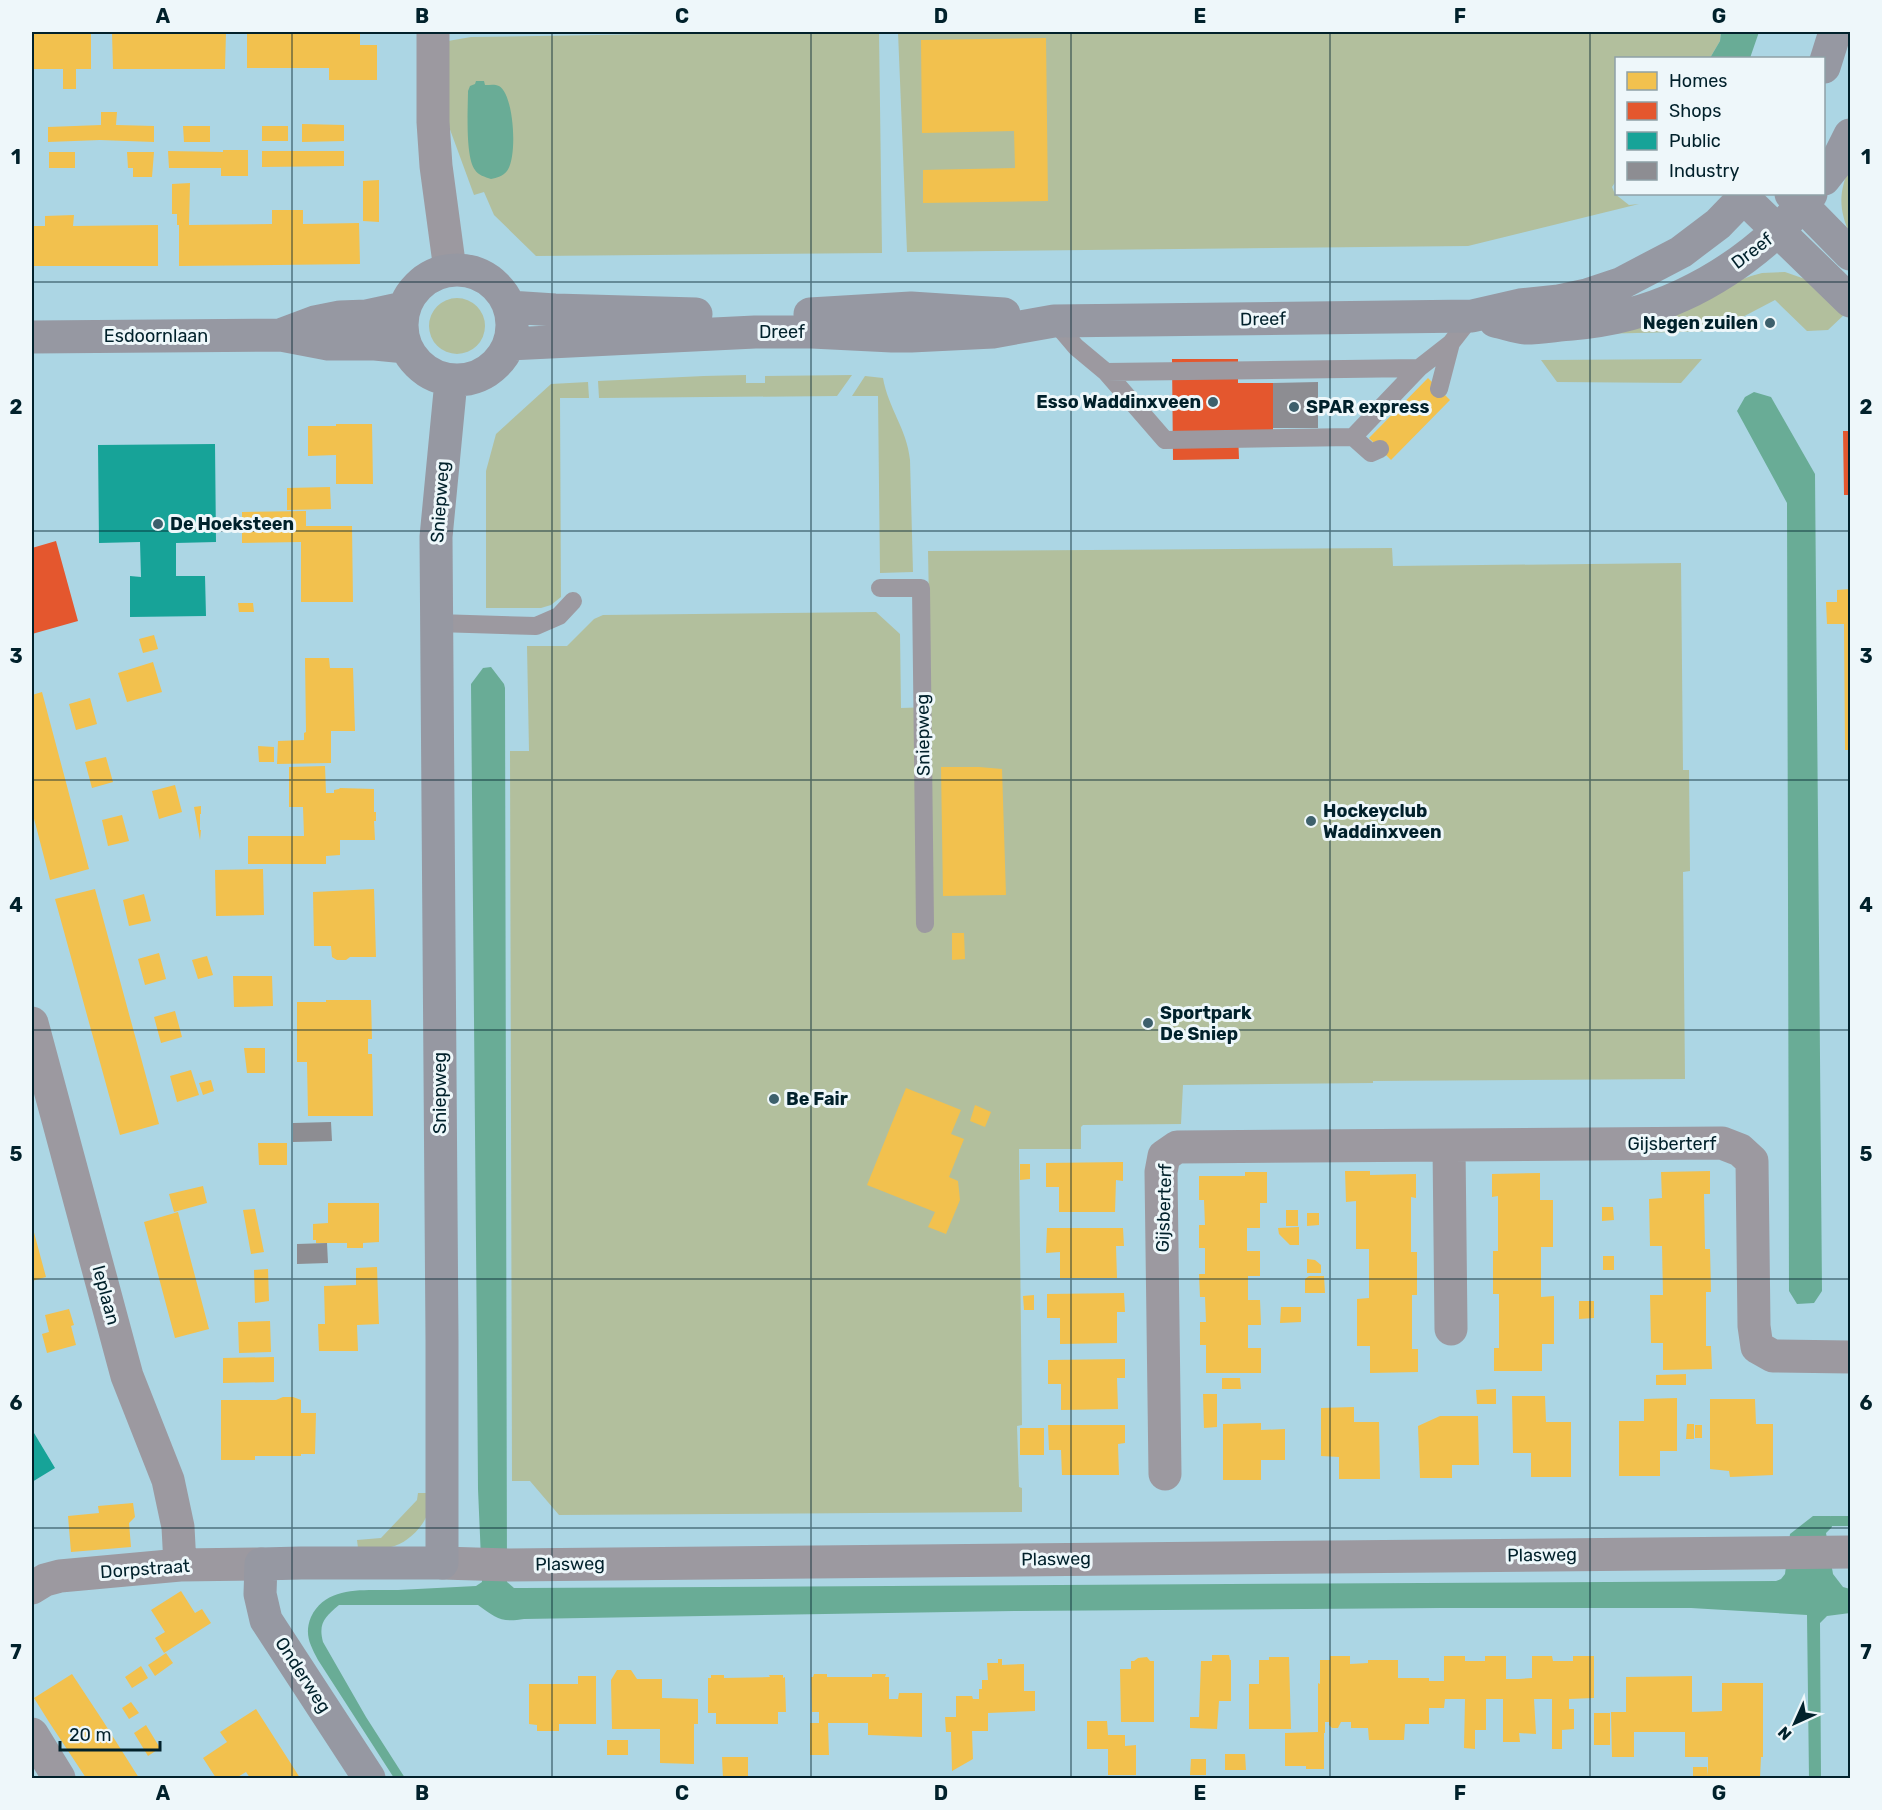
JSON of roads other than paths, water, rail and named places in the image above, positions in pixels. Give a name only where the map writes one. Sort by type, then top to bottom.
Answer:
[{"type":"main road","points":[[1825,64],[1835,32]]},
{"type":"main road","points":[[1825,178],[1835,165],[1851,135]]},
{"type":"main road","points":[[1745,195],[1778,231],[1851,301]]},
{"type":"main road","name":"Dreef","points":[[509,307],[712,314],[803,314],[911,308],[991,312],[1054,321],[1472,316],[1520,305],[1587,295],[1620,284],[1681,252],[1718,224],[1745,195]]},
{"type":"main road","points":[[1801,197],[1851,254]]},
{"type":"main road","name":"Dreef","points":[[1472,316],[1526,328],[1586,323],[1637,314],[1706,285],[1747,256],[1778,231],[1801,197]]},
{"type":"main road","points":[[450,270],[469,271],[486,278],[500,291],[509,307],[512,325],[509,344],[500,360],[487,372],[470,380],[451,381],[437,377],[424,370],[413,360],[406,347],[401,328],[404,308],[411,294],[422,282],[435,274],[450,270]]},
{"type":"main road","name":"Esdoornlaan","points":[[281,335],[315,322],[340,317],[367,316],[404,308]]},
{"type":"main road","name":"Dreef","points":[[509,344],[755,332],[902,336],[993,332],[1054,321]]},
{"type":"main road","name":"Esdoornlaan","points":[[32,337],[281,335],[328,344],[375,344],[406,347]]},
{"type":"main road","name":"Sniepweg","points":[[442,1563],[435,537],[451,381]]},
{"type":"main road","name":"Plasweg","points":[[261,1564],[442,1563]]},
{"type":"main road","name":"Onderweg","points":[[261,1564],[260,1594],[266,1620],[369,1779]]},
{"type":"street","points":[[434,32],[433,122],[436,166],[450,270]]},
{"type":"street","name":"Ieplaan","points":[[32,1023],[127,1376],[168,1480],[178,1527],[180,1565]]},
{"type":"street","name":"Gijsberterf","points":[[1165,1474],[1161,1172],[1164,1156],[1177,1147],[1722,1143],[1740,1150],[1752,1161],[1754,1326],[1757,1347],[1773,1356],[1851,1357]]},
{"type":"street","points":[[1449,1146],[1451,1329]]},
{"type":"street","name":"Plasweg","points":[[442,1563],[495,1565],[1850,1552]]},
{"type":"street","name":"Dorpstraat","points":[[32,1588],[45,1580],[60,1576],[180,1565],[261,1564]]},
{"type":"street","points":[[32,1734],[59,1779]]},
{"type":"lane","points":[[1353,437],[1419,368],[1451,343],[1472,316]]},
{"type":"lane","points":[[1054,321],[1076,347],[1106,372],[1165,440],[1353,437],[1371,453],[1380,449]]},
{"type":"lane","points":[[1439,390],[1451,343]]},
{"type":"lane","points":[[1106,372],[1419,368]]},
{"type":"lane","name":"Sniepweg","points":[[880,588],[921,588],[925,924]]},
{"type":"lane","points":[[437,623],[536,626],[559,616],[573,601]]},
{"type":"waterway","points":[[1831,1521],[1850,1521]]},
{"type":"place","name":"Negen zuilen","points":[[1770,323]]},
{"type":"place","name":"Esso Waddinxveen","points":[[1213,402]]},
{"type":"place","name":"SPAR express","points":[[1294,407]]},
{"type":"place","name":"De Hoeksteen","points":[[158,524]]},
{"type":"place","name":"Hockeyclub Waddinxveen","points":[[1311,821]]},
{"type":"place","name":"Sportpark De Sniep","points":[[1148,1023]]},
{"type":"place","name":"Be Fair","points":[[774,1099]]}]
